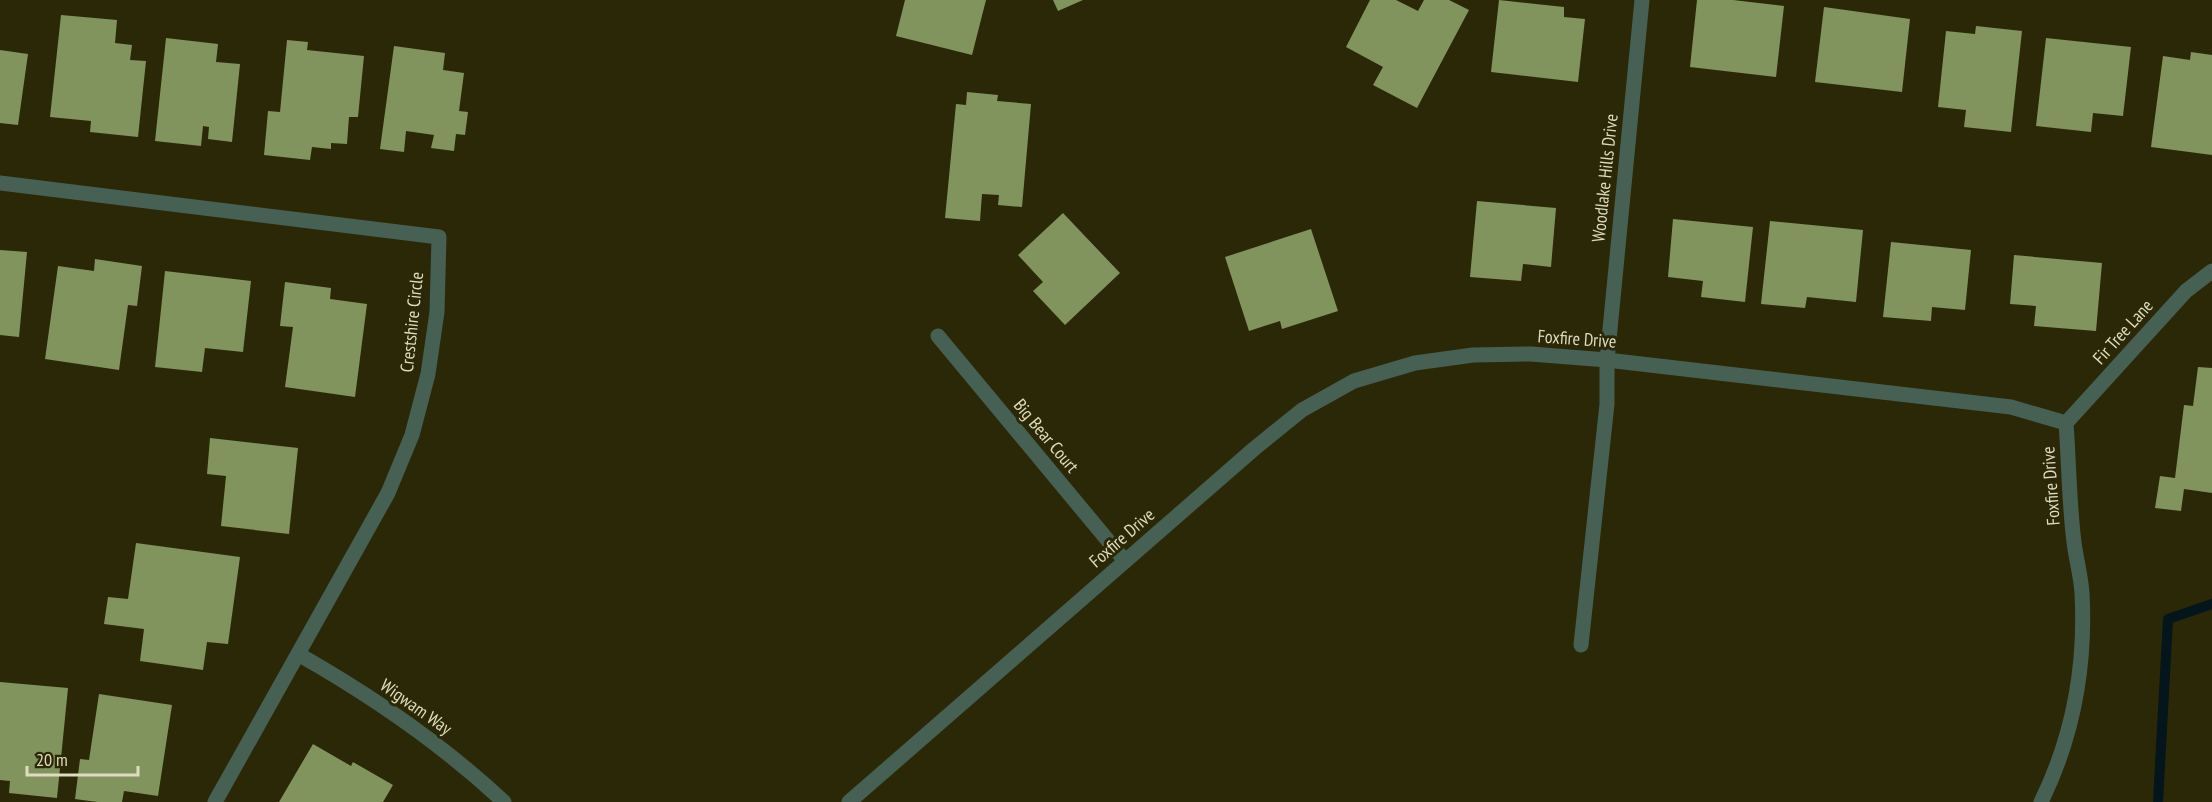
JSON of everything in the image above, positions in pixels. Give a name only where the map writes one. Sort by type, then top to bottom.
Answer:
[{"type":"street","name":"Woodlake Hills Drive","points":[[1581,645],[1607,404],[1607,360],[1642,0]]},
{"type":"street","name":"Crestshire Circle","points":[[0,183],[439,237],[435,322],[428,374],[412,435],[388,493],[214,802]]},
{"type":"street","name":"Fir Tree Lane","points":[[2066,423],[2186,291],[2212,271]]},
{"type":"street","name":"Big Bear Court","points":[[938,336],[1125,561]]},
{"type":"street","name":"Foxfire Drive","points":[[849,802],[1255,448],[1302,410],[1354,381],[1415,363],[1473,355],[1531,354],[1607,360],[2011,407],[2066,423],[2074,543],[2082,590],[2083,644],[2076,704],[2057,769],[2041,802]]},
{"type":"street","name":"Wigwam Way","points":[[298,654],[413,726],[479,778],[504,802]]},
{"type":"building","points":[[905,0],[986,0],[972,55],[896,36]]},
{"type":"building","points":[[1053,0],[1083,0],[1058,11]]},
{"type":"building","points":[[1370,0],[1396,0],[1418,11],[1424,0],[1449,0],[1469,10],[1417,108],[1373,85],[1383,67],[1346,47]]},
{"type":"building","points":[[1499,0],[1564,7],[1564,17],[1585,19],[1578,82],[1491,72]]},
{"type":"building","points":[[1697,0],[1733,0],[1784,6],[1776,77],[1690,67]]},
{"type":"building","points":[[1824,7],[1910,19],[1902,92],[1815,82]]},
{"type":"building","points":[[61,15],[117,20],[115,43],[132,45],[130,60],[146,61],[138,137],[90,132],[91,121],[50,117]]},
{"type":"building","points":[[1976,26],[2022,31],[2011,132],[1964,127],[1966,110],[1938,107],[1946,31],[1975,34]]},
{"type":"building","points":[[166,38],[218,44],[216,62],[240,64],[232,142],[208,139],[209,127],[203,126],[201,146],[155,141]]},
{"type":"building","points":[[2046,38],[2131,47],[2123,116],[2093,113],[2091,132],[2036,126]]},
{"type":"building","points":[[287,40],[308,42],[307,50],[364,56],[358,117],[349,117],[347,144],[331,143],[331,149],[312,147],[310,160],[264,155],[268,111],[280,112]]},
{"type":"building","points":[[394,46],[445,53],[443,70],[464,73],[459,111],[468,112],[465,135],[456,134],[454,151],[431,148],[434,135],[406,131],[404,152],[380,149]]},
{"type":"building","points":[[0,50],[28,54],[18,125],[0,123]]},
{"type":"building","points":[[2191,52],[2212,55],[2212,155],[2151,147],[2163,56],[2190,60]]},
{"type":"building","points":[[967,92],[998,95],[997,101],[1031,104],[1022,207],[998,205],[999,195],[982,194],[980,221],[945,218],[956,104],[966,105]]},
{"type":"building","points":[[1477,201],[1556,208],[1551,267],[1523,264],[1521,281],[1470,277]]},
{"type":"building","points":[[1063,213],[1120,273],[1065,325],[1033,291],[1043,282],[1018,255]]},
{"type":"building","points":[[1673,219],[1753,227],[1745,302],[1701,297],[1703,281],[1668,277]]},
{"type":"building","points":[[1770,221],[1863,230],[1856,302],[1807,297],[1805,308],[1761,304]]},
{"type":"building","points":[[1311,229],[1338,311],[1282,329],[1280,321],[1249,331],[1225,257]]},
{"type":"building","points":[[1891,242],[1971,250],[1965,310],[1932,307],[1931,321],[1883,317]]},
{"type":"building","points":[[0,250],[27,252],[19,337],[0,335]]},
{"type":"building","points":[[2014,255],[2102,263],[2096,331],[2034,326],[2036,306],[2010,304]]},
{"type":"building","points":[[95,259],[142,266],[137,306],[128,305],[119,370],[45,359],[58,266],[94,271]]},
{"type":"building","points":[[165,271],[251,281],[243,352],[205,348],[202,372],[155,367]]},
{"type":"building","points":[[285,282],[331,288],[330,299],[367,304],[355,397],[285,387],[293,327],[280,326]]},
{"type":"building","points":[[2198,367],[2212,368],[2212,493],[2184,489],[2181,511],[2155,508],[2160,476],[2175,478],[2184,405],[2193,406]]},
{"type":"building","points":[[210,438],[298,448],[289,534],[221,526],[226,476],[207,474]]},
{"type":"building","points":[[136,543],[240,557],[228,644],[207,642],[203,670],[140,661],[144,629],[104,624],[108,597],[128,599]]},
{"type":"building","points":[[0,682],[68,688],[57,798],[9,793],[10,781],[0,780]]},
{"type":"building","points":[[99,694],[172,705],[158,796],[124,791],[122,802],[75,799],[80,759],[89,760]]},
{"type":"building","points":[[313,744],[351,766],[353,762],[393,785],[383,802],[279,802]]},
{"type":"waterway","points":[[2158,802],[2168,619],[2212,604]]}]
